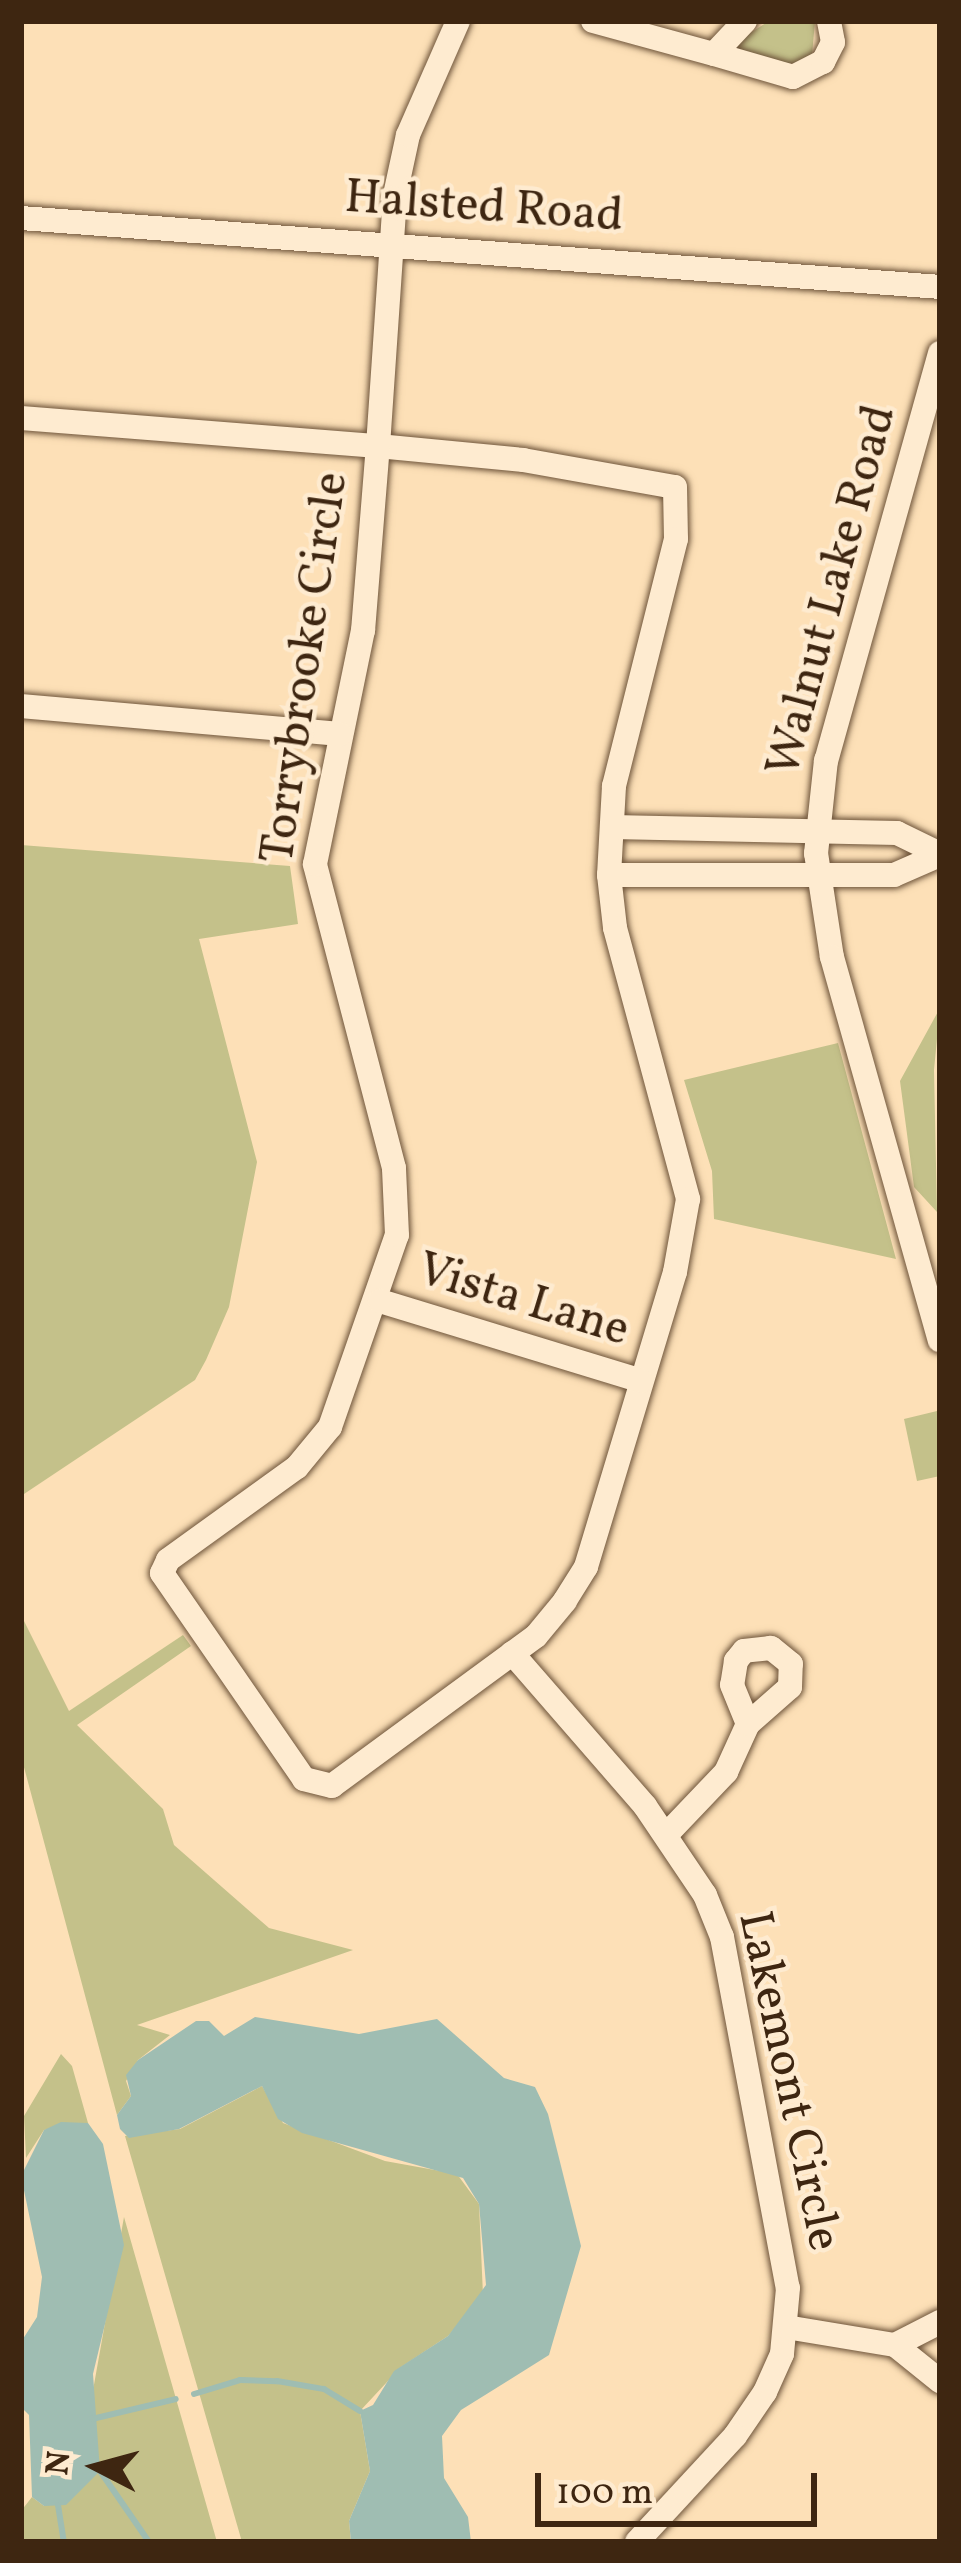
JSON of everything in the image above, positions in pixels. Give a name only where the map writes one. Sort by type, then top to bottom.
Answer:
[{"type":"street","name":"Torrybrooke Circle","points":[[378,446],[675,487],[676,539],[619,765],[610,875],[615,928],[688,1199],[586,1567],[536,1636],[361,1768],[321,1789],[304,1779],[162,1573],[168,1560],[296,1468],[330,1427],[380,1301],[400,1207],[315,864],[363,631],[390,244],[408,135],[458,21]]},
{"type":"street","points":[[593,21],[793,76],[824,62],[832,42],[829,21]]},
{"type":"street","points":[[714,54],[745,21]]},
{"type":"street","name":"Halsted Road","points":[[21,218],[940,287]]},
{"type":"street","name":"Walnut Lake Road","points":[[940,352],[826,760],[817,832],[817,874],[832,957],[940,1340]]},
{"type":"street","points":[[21,418],[378,446]]},
{"type":"street","points":[[21,706],[340,734]]},
{"type":"street","points":[[612,827],[897,833],[940,855]]},
{"type":"street","points":[[610,875],[910,873],[940,855]]},
{"type":"street","name":"Vista Lane","points":[[380,1301],[641,1381]]},
{"type":"street","name":"Lakemont Circle","points":[[512,1653],[667,1834],[722,1937],[779,2228],[786,2326],[765,2392],[735,2436],[637,2542]]},
{"type":"street","points":[[667,1834],[726,1772],[748,1724]]},
{"type":"street","points":[[895,2345],[940,2322]]},
{"type":"street","points":[[786,2326],[895,2345],[940,2381]]},
{"type":"shaded area","points":[[769,21],[815,21],[812,55],[795,64],[736,55],[736,42]]},
{"type":"shaded area","points":[[21,845],[290,866],[298,924],[199,939],[257,1162],[229,1307],[206,1360],[195,1380],[21,1496]]},
{"type":"shaded area","points":[[940,1008],[934,1070],[937,1212],[914,1187],[900,1081]]},
{"type":"shaded area","points":[[838,1043],[896,1259],[714,1219],[712,1171],[684,1080]]},
{"type":"shaded area","points":[[937,1411],[940,1476],[917,1481],[904,1419]]},
{"type":"shaded area","points":[[21,1615],[69,1711],[183,1635],[191,1646],[77,1725],[163,1809],[174,1845],[269,1928],[353,1950],[137,2025],[170,2035],[138,2060],[126,2081],[131,2096],[117,2115],[21,1756]]},
{"type":"shaded area","points":[[61,2054],[72,2066],[88,2123],[44,2130],[26,2158],[24,2116]]},
{"type":"shaded area","points":[[262,2086],[283,2123],[385,2161],[457,2174],[479,2204],[483,2295],[448,2336],[401,2367],[360,2411],[370,2471],[349,2521],[351,2542],[242,2542],[125,2136],[180,2129]]},
{"type":"shaded area","points":[[124,2217],[217,2542],[21,2542],[21,2511],[32,2497],[44,2506],[100,2471],[90,2407]]},
{"type":"water","points":[[255,2017],[359,2034],[437,2019],[504,2078],[535,2087],[548,2114],[581,2246],[549,2355],[461,2410],[442,2436],[444,2478],[468,2517],[471,2542],[351,2542],[349,2521],[370,2471],[360,2411],[373,2405],[394,2371],[448,2336],[486,2285],[479,2204],[463,2178],[302,2133],[278,2119],[262,2086],[179,2129],[129,2138],[120,2129],[117,2115],[131,2096],[126,2075],[138,2060],[196,2021],[209,2021],[224,2036]]},
{"type":"water","points":[[61,2122],[88,2123],[103,2144],[124,2245],[93,2374],[100,2471],[66,2505],[44,2506],[32,2497],[29,2415],[21,2407],[21,2342],[37,2317],[42,2277],[21,2176],[44,2130]]},
{"type":"waterway","points":[[194,2394],[240,2380],[277,2381],[324,2389],[360,2411]]},
{"type":"waterway","points":[[92,2419],[176,2399]]},
{"type":"waterway","points":[[100,2471],[149,2542]]},
{"type":"waterway","points":[[58,2505],[64,2542]]}]
